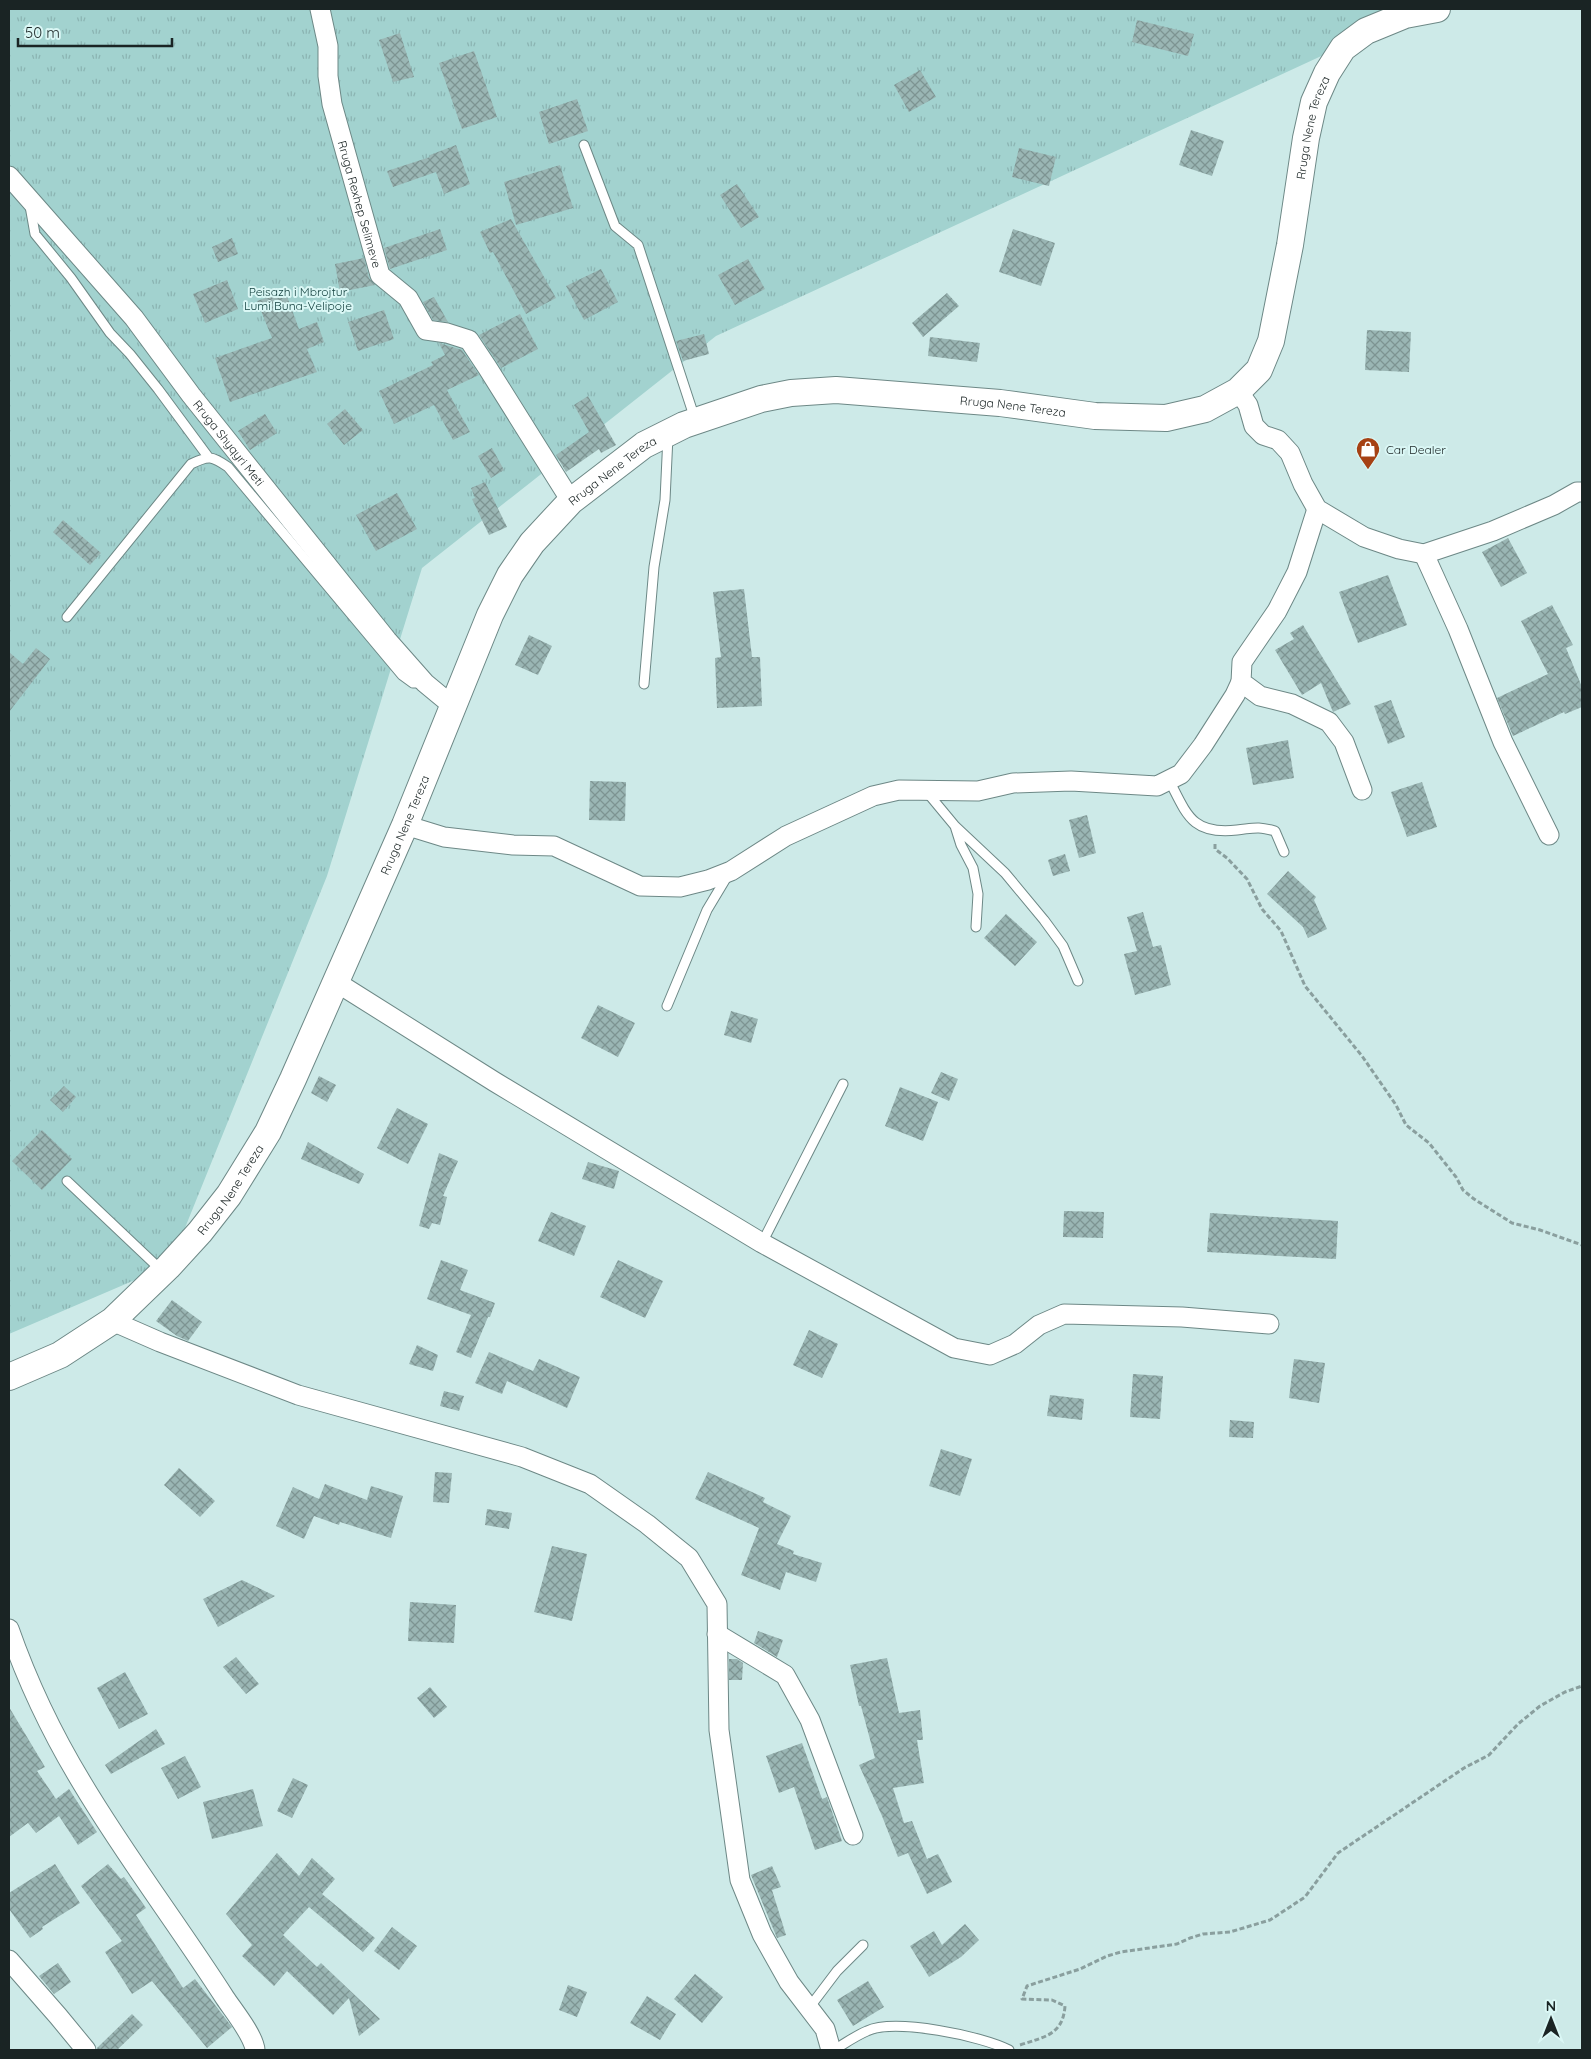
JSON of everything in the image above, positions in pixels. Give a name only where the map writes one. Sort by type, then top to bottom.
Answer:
[{"type":"street","name":"Rruga Rexhep Selimeve","points":[[320,9],[328,46],[328,76],[332,104],[380,275],[408,298],[426,330],[469,340],[488,367],[570,501]]},
{"type":"street","name":"Rruga Nene Tereza","points":[[9,1377],[60,1355],[112,1321],[163,1272],[200,1232],[229,1195],[268,1132],[336,982],[405,825],[454,708],[490,615],[510,575],[532,543],[570,501],[644,445],[696,421],[762,399],[781,395],[836,390],[1000,403],[1095,416],[1166,418],[1205,409],[1238,391],[1259,370],[1271,341],[1290,245],[1306,138],[1314,102],[1327,73],[1343,48],[1366,31],[1404,15],[1437,9]]},
{"type":"street","name":"Rruga Shyqyri Meti","points":[[9,176],[134,318],[191,395],[387,640],[425,682],[454,708]]},
{"type":"street","points":[[1238,391],[1248,405],[1254,426],[1263,435],[1278,440],[1290,453],[1303,484],[1317,508],[1364,537],[1399,549],[1424,554],[1493,531],[1554,505],[1577,492],[1582,492]]},
{"type":"street","points":[[405,825],[444,837],[514,845],[554,846],[640,886],[680,887],[708,880],[731,871],[786,836],[873,796],[899,790],[978,791],[1012,783],[1071,781],[1157,786],[1180,774],[1203,745],[1235,695],[1241,682],[1242,662],[1277,611],[1297,572],[1317,508]]},
{"type":"street","points":[[1424,554],[1458,629],[1503,742],[1549,835]]},
{"type":"street","points":[[1241,682],[1260,696],[1292,704],[1329,722],[1344,742],[1362,790]]},
{"type":"street","points":[[336,982],[495,1082],[762,1243],[954,1348],[990,1355],[1015,1344],[1039,1325],[1064,1314],[1182,1317],[1269,1324]]},
{"type":"street","points":[[112,1321],[160,1342],[298,1395],[522,1457],[590,1484],[647,1524],[689,1558],[717,1604],[719,1730],[740,1880],[762,1934],[789,1982],[825,2030],[833,2050]]},
{"type":"street","points":[[9,1630],[42,1713],[83,1784],[207,1969],[245,2028],[255,2046],[255,2050]]},
{"type":"street","points":[[717,1634],[785,1675],[810,1720],[853,1835]]},
{"type":"street","points":[[9,1960],[86,2050]]},
{"type":"lane","points":[[584,145],[615,226],[638,245],[696,421]]},
{"type":"lane","points":[[29,200],[35,234],[72,278],[110,334],[130,354],[158,388],[209,458]]},
{"type":"lane","points":[[644,684],[654,567],[665,500],[668,433]]},
{"type":"lane","points":[[67,616],[191,464],[202,458],[214,457],[228,467],[402,675],[412,683],[425,682]]},
{"type":"lane","points":[[1169,780],[1184,810],[1197,824],[1214,831],[1259,826],[1275,831],[1284,852]]},
{"type":"lane","points":[[926,791],[955,826],[1005,873],[1044,920],[1063,946],[1078,981]]},
{"type":"lane","points":[[955,826],[960,845],[972,868],[978,894],[976,927]]},
{"type":"lane","points":[[667,1006],[707,910],[731,871]]},
{"type":"lane","points":[[762,1243],[843,1084]]},
{"type":"lane","points":[[67,1181],[163,1272]]},
{"type":"lane","points":[[809,2008],[837,1971],[863,1945]]},
{"type":"lane","points":[[833,2050],[868,2030],[902,2026],[978,2038],[1009,2050]]},
{"type":"path","points":[[1214,831],[1215,849],[1227,858],[1246,880],[1262,909],[1281,931],[1305,986],[1362,1056],[1396,1105],[1406,1125],[1428,1143],[1456,1176],[1463,1190],[1512,1223],[1540,1230],[1582,1245]]},
{"type":"path","points":[[1009,2050],[1042,2038],[1055,2031],[1064,2021],[1065,2006],[1052,2000],[1022,1999],[1026,1986],[1080,1969],[1107,1956],[1121,1952],[1178,1944],[1203,1934],[1230,1932],[1270,1920],[1305,1897],[1329,1864],[1347,1846],[1464,1768],[1489,1755],[1518,1724],[1540,1706],[1565,1692],[1582,1686]]},
{"type":"green space","name":"Peisazh i Mbrojtur Lumi Buna-Velipoje","points":[[9,9],[1423,9],[716,336],[422,568],[327,876],[170,1265],[9,1334]]},
{"type":"building","points":[[1137,20],[1194,34],[1188,56],[1132,42]]},
{"type":"building","points":[[400,33],[414,77],[393,82],[379,40]]},
{"type":"building","points":[[474,51],[497,117],[462,129],[439,63]]},
{"type":"building","points":[[920,70],[936,97],[909,112],[894,85]]},
{"type":"building","points":[[577,99],[588,131],[549,144],[539,112]]},
{"type":"building","points":[[1191,130],[1224,141],[1212,176],[1179,165]]},
{"type":"building","points":[[456,145],[470,184],[444,194],[436,172],[393,187],[387,171],[430,157],[430,155]]},
{"type":"building","points":[[1019,148],[1056,157],[1049,186],[1012,177]]},
{"type":"building","points":[[560,165],[573,208],[516,225],[504,182]]},
{"type":"building","points":[[737,184],[759,217],[741,228],[720,195]]},
{"type":"building","points":[[511,219],[556,298],[526,314],[493,252],[490,253],[480,232]]},
{"type":"building","points":[[440,229],[447,250],[390,269],[384,248]]},
{"type":"building","points":[[1013,229],[1055,243],[1041,286],[999,272]]},
{"type":"building","points":[[232,238],[238,254],[218,262],[212,247]]},
{"type":"building","points":[[364,258],[369,278],[375,285],[340,292],[335,264]]},
{"type":"building","points":[[748,259],[765,289],[735,305],[718,275]]},
{"type":"building","points":[[601,269],[618,302],[584,320],[566,286]]},
{"type":"building","points":[[227,280],[238,309],[205,323],[193,294]]},
{"type":"building","points":[[285,291],[299,329],[317,322],[324,342],[307,349],[317,372],[230,402],[215,358],[272,338],[257,301]]},
{"type":"building","points":[[947,293],[959,306],[923,337],[912,323]]},
{"type":"building","points":[[434,297],[448,322],[433,320],[423,302]]},
{"type":"building","points":[[384,310],[394,339],[358,351],[348,322]]},
{"type":"building","points":[[520,314],[538,349],[501,368],[479,335]]},
{"type":"building","points":[[1367,330],[1411,332],[1409,372],[1365,370]]},
{"type":"building","points":[[704,334],[709,354],[683,361],[676,341]]},
{"type":"building","points":[[930,337],[980,343],[977,362],[928,356]]},
{"type":"building","points":[[439,343],[462,350],[479,375],[447,390],[470,432],[453,440],[434,405],[394,424],[379,391],[433,365],[431,362],[445,355]]},
{"type":"building","points":[[588,396],[616,445],[601,453],[599,449],[566,472],[556,455],[589,432],[574,405]]},
{"type":"building","points":[[345,409],[363,430],[344,445],[327,424]]},
{"type":"building","points":[[265,414],[277,433],[250,450],[238,431]]},
{"type":"building","points":[[492,448],[504,470],[491,478],[478,456]]},
{"type":"building","points":[[485,482],[507,527],[489,535],[472,499],[475,498],[471,488]]},
{"type":"building","points":[[397,493],[417,529],[376,551],[356,515]]},
{"type":"building","points":[[63,520],[101,553],[90,565],[53,532]]},
{"type":"building","points":[[1508,538],[1527,573],[1501,587],[1482,552]]},
{"type":"building","points":[[1388,575],[1407,625],[1358,643],[1339,592]]},
{"type":"building","points":[[744,589],[752,657],[760,657],[762,706],[717,708],[715,658],[721,657],[713,592]]},
{"type":"building","points":[[1552,605],[1573,645],[1566,648],[1582,687],[1582,707],[1565,714],[1564,712],[1513,736],[1497,698],[1548,674],[1521,621]]},
{"type":"building","points":[[1303,625],[1351,704],[1333,712],[1321,683],[1302,695],[1275,650],[1294,639],[1290,633]]},
{"type":"building","points":[[529,635],[552,646],[538,675],[515,665]]},
{"type":"building","points":[[36,648],[50,659],[9,712],[9,652],[23,664]]},
{"type":"building","points":[[1391,700],[1405,737],[1388,744],[1374,706]]},
{"type":"building","points":[[1288,740],[1294,778],[1253,785],[1246,748]]},
{"type":"building","points":[[590,781],[626,782],[625,821],[589,820]]},
{"type":"building","points":[[1422,782],[1437,827],[1407,837],[1391,792]]},
{"type":"building","points":[[1087,815],[1096,853],[1079,858],[1069,820]]},
{"type":"building","points":[[1065,854],[1070,871],[1053,876],[1048,860]]},
{"type":"building","points":[[1288,871],[1316,897],[1314,900],[1327,929],[1308,938],[1303,927],[1267,894]]},
{"type":"building","points":[[1143,912],[1153,947],[1161,945],[1171,985],[1135,995],[1124,954],[1137,951],[1127,917]]},
{"type":"building","points":[[1006,914],[1037,942],[1015,966],[984,938]]},
{"type":"building","points":[[598,1005],[635,1023],[618,1057],[581,1038]]},
{"type":"building","points":[[731,1011],[758,1019],[751,1043],[724,1035]]},
{"type":"building","points":[[941,1072],[958,1079],[949,1101],[931,1093]]},
{"type":"building","points":[[319,1076],[336,1085],[327,1102],[311,1093]]},
{"type":"building","points":[[64,1086],[76,1097],[63,1112],[50,1100]]},
{"type":"building","points":[[900,1087],[938,1102],[923,1141],[885,1126]]},
{"type":"building","points":[[397,1108],[428,1124],[408,1164],[377,1148]]},
{"type":"building","points":[[42,1130],[72,1159],[42,1190],[12,1161]]},
{"type":"building","points":[[308,1142],[364,1174],[359,1184],[301,1159]]},
{"type":"building","points":[[439,1153],[458,1161],[443,1196],[447,1197],[440,1225],[432,1223],[429,1229],[419,1226]]},
{"type":"building","points":[[588,1162],[619,1171],[614,1189],[582,1179]]},
{"type":"building","points":[[1064,1211],[1104,1212],[1103,1238],[1063,1237]]},
{"type":"building","points":[[551,1212],[586,1226],[574,1256],[538,1241]]},
{"type":"building","points":[[1210,1213],[1338,1221],[1336,1259],[1207,1252]]},
{"type":"building","points":[[441,1260],[468,1270],[460,1290],[495,1303],[471,1358],[456,1352],[471,1315],[427,1299]]},
{"type":"building","points":[[618,1260],[663,1281],[645,1318],[600,1297]]},
{"type":"building","points":[[172,1300],[202,1322],[188,1341],[177,1336],[156,1321]]},
{"type":"building","points":[[809,1330],[838,1344],[822,1378],[793,1365]]},
{"type":"building","points":[[417,1345],[438,1355],[433,1371],[409,1364]]},
{"type":"building","points":[[489,1352],[533,1371],[539,1359],[580,1377],[567,1408],[507,1381],[502,1394],[475,1383]]},
{"type":"building","points":[[1294,1359],[1325,1363],[1319,1403],[1289,1398]]},
{"type":"building","points":[[1133,1374],[1163,1376],[1160,1419],[1130,1417]]},
{"type":"building","points":[[444,1391],[464,1396],[459,1411],[440,1406]]},
{"type":"building","points":[[1050,1395],[1084,1399],[1082,1420],[1047,1416]]},
{"type":"building","points":[[1230,1420],[1254,1422],[1253,1438],[1229,1437]]},
{"type":"building","points":[[941,1449],[972,1459],[960,1496],[929,1486]]},
{"type":"building","points":[[179,1468],[215,1501],[200,1517],[164,1485]]},
{"type":"building","points":[[435,1472],[452,1473],[449,1503],[433,1502]]},
{"type":"building","points":[[708,1472],[765,1498],[763,1502],[791,1516],[777,1544],[794,1551],[793,1554],[822,1563],[816,1582],[786,1572],[780,1590],[741,1575],[759,1528],[695,1499]]},
{"type":"building","points":[[325,1484],[367,1500],[371,1486],[403,1496],[391,1538],[340,1522],[339,1525],[314,1516],[304,1539],[276,1526],[293,1487],[319,1499]]},
{"type":"building","points":[[487,1509],[512,1513],[509,1529],[485,1525]]},
{"type":"building","points":[[552,1546],[587,1554],[572,1621],[534,1612]]},
{"type":"building","points":[[242,1580],[275,1596],[218,1627],[203,1599]]},
{"type":"building","points":[[410,1602],[456,1605],[454,1643],[408,1641]]},
{"type":"building","points":[[758,1631],[783,1640],[777,1657],[754,1643]]},
{"type":"building","points":[[236,1657],[259,1684],[246,1694],[223,1667]]},
{"type":"building","points":[[887,1658],[899,1713],[920,1710],[923,1740],[917,1740],[924,1783],[893,1788],[904,1823],[912,1821],[927,1859],[938,1854],[952,1882],[927,1894],[908,1853],[898,1857],[859,1765],[875,1758],[861,1706],[859,1706],[850,1665]]},
{"type":"building","points":[[729,1659],[737,1659],[743,1663],[742,1680],[729,1680]]},
{"type":"building","points":[[125,1672],[148,1714],[119,1729],[97,1688]]},
{"type":"building","points":[[430,1687],[447,1707],[434,1718],[417,1698]]},
{"type":"building","points":[[9,1707],[45,1767],[37,1771],[56,1799],[69,1789],[97,1832],[78,1845],[59,1816],[36,1833],[28,1823],[9,1837]]},
{"type":"building","points":[[156,1729],[165,1744],[111,1774],[105,1765]]},
{"type":"building","points":[[802,1743],[822,1799],[827,1797],[842,1841],[815,1850],[794,1787],[779,1793],[766,1756]]},
{"type":"building","points":[[185,1756],[201,1787],[178,1799],[161,1768]]},
{"type":"building","points":[[293,1778],[308,1785],[292,1818],[277,1811]]},
{"type":"building","points":[[253,1789],[263,1826],[212,1839],[203,1802]]},
{"type":"building","points":[[277,1853],[299,1876],[312,1858],[335,1879],[322,1894],[375,1938],[363,1952],[309,1907],[283,1935],[317,1967],[321,1963],[380,2019],[359,2036],[349,1998],[333,2015],[287,1971],[274,1986],[242,1956],[252,1945],[226,1914]]},
{"type":"building","points":[[55,1864],[80,1903],[42,1927],[43,1929],[30,1938],[9,1909],[9,1893]]},
{"type":"building","points":[[108,1864],[121,1879],[124,1877],[146,1908],[136,1915],[183,1988],[195,1979],[232,2027],[207,2048],[152,1981],[132,1994],[105,1952],[122,1941],[81,1886]]},
{"type":"building","points":[[772,1866],[781,1887],[772,1890],[786,1935],[777,1938],[751,1875]]},
{"type":"building","points":[[965,1924],[979,1940],[961,1957],[929,1977],[910,1946],[934,1931],[942,1945]]},
{"type":"building","points":[[392,1927],[417,1946],[399,1970],[374,1951]]},
{"type":"building","points":[[58,1963],[71,1982],[54,1994],[39,1976]]},
{"type":"building","points":[[695,1974],[723,1997],[702,2023],[674,1999]]},
{"type":"building","points":[[868,1981],[884,2007],[853,2026],[837,2000]]},
{"type":"building","points":[[568,1985],[587,1992],[577,2017],[559,2010]]},
{"type":"building","points":[[647,1996],[676,2014],[660,2040],[630,2023]]},
{"type":"building","points":[[132,2014],[143,2025],[117,2050],[97,2050],[97,2048]]},
{"type":"place","name":"Car Dealer","points":[[1368,470]]}]
